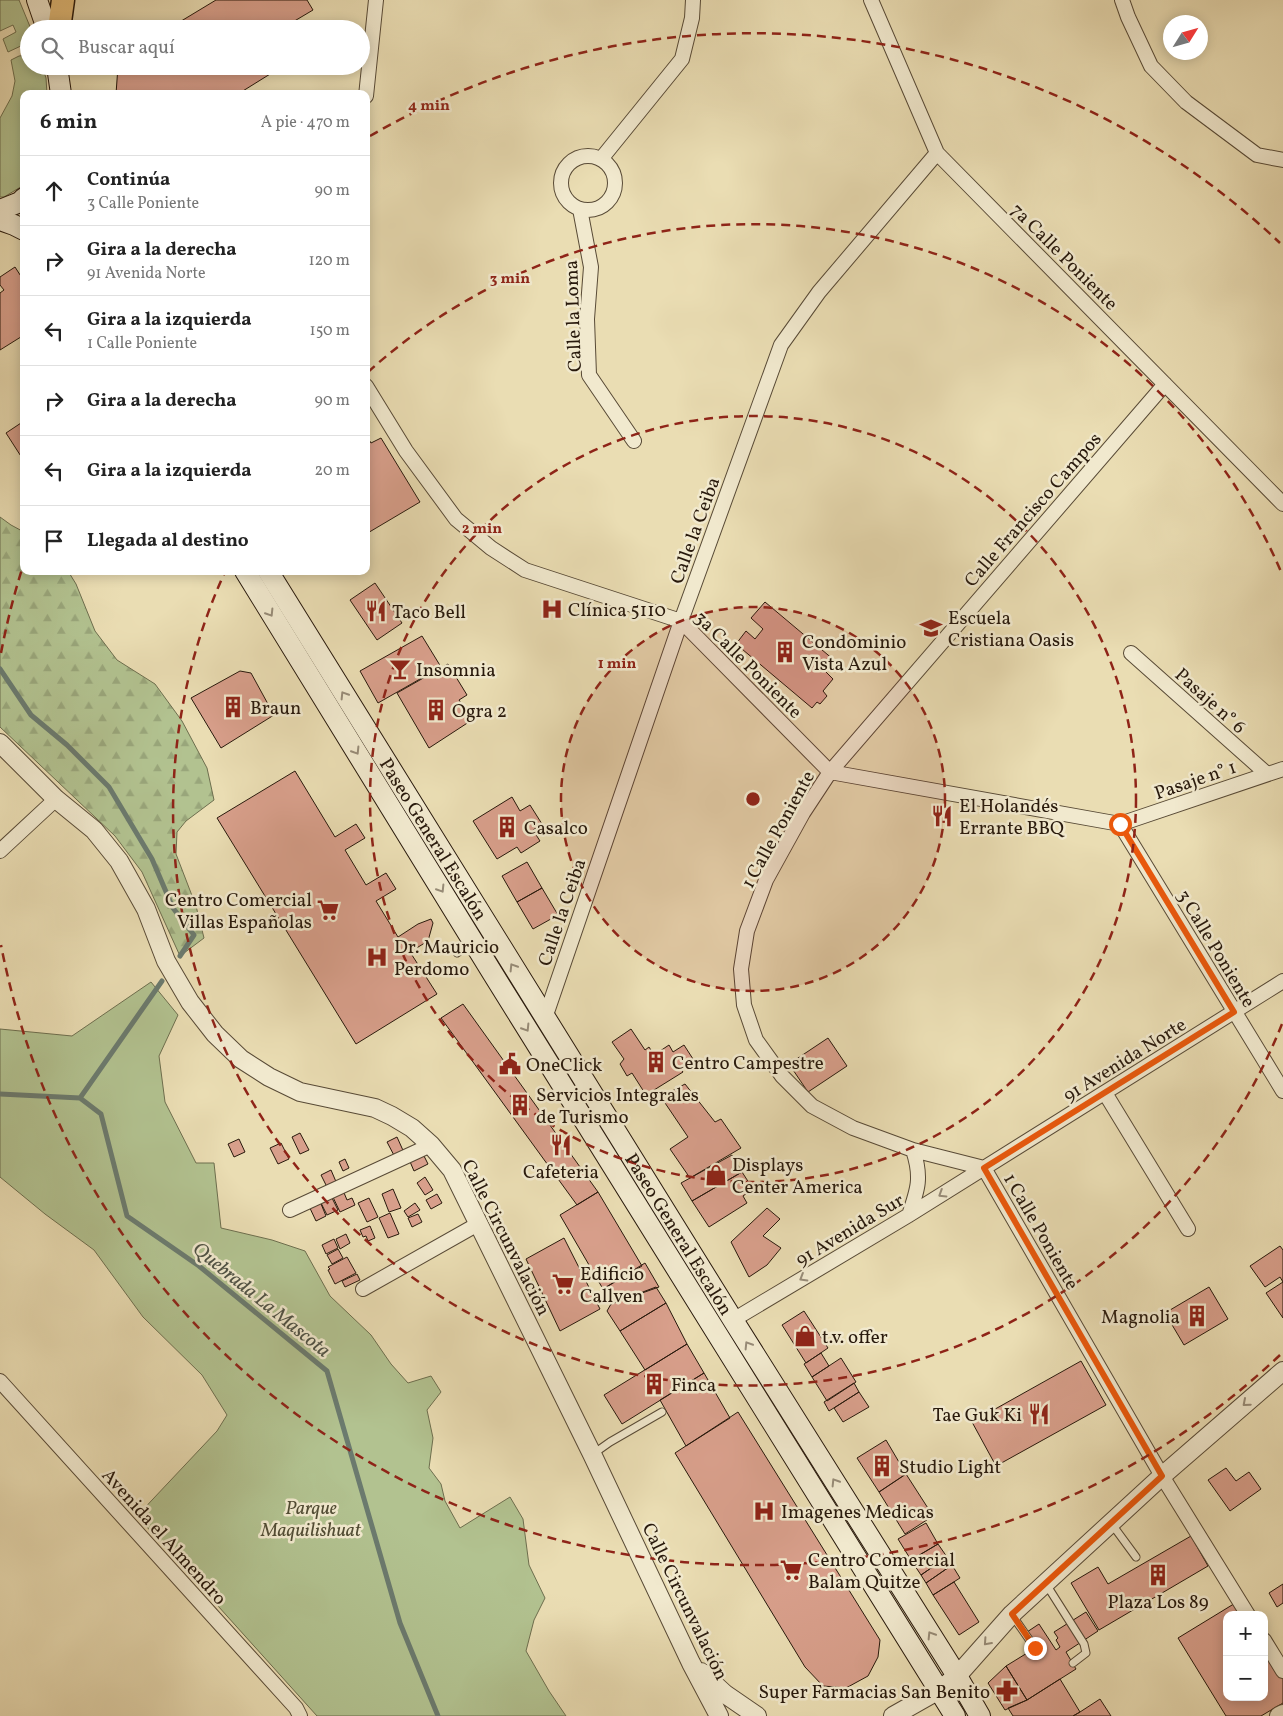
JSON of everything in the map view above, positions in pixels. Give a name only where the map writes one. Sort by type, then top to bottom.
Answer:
[{"type":"main road","points":[[37,0],[44,20]]},
{"type":"main road","points":[[60,20],[63,0]]},
{"type":"main road","points":[[58,75],[60,90]]},
{"type":"main road","points":[[0,210],[20,200]]},
{"type":"main road","points":[[0,220],[20,228]]},
{"type":"main road","name":"Paseo General Escalón","points":[[247,575],[465,947],[955,1716]]},
{"type":"main road","name":"Paseo General Escalón","points":[[270,575],[733,1320],[957,1676],[980,1716]]},
{"type":"street","points":[[370,58],[376,0]]},
{"type":"street","points":[[601,158],[682,59],[692,18],[693,0]]},
{"type":"street","name":"7a Calle Poniente","points":[[871,0],[937,153],[1283,504]]},
{"type":"street","points":[[1122,0],[1151,66],[1186,102],[1257,155],[1283,160]]},
{"type":"street","points":[[367,90],[368,75]]},
{"type":"street","name":"Calle la Ceiba","points":[[545,1018],[681,621],[781,345],[819,292],[937,153]]},
{"type":"street","points":[[583,156],[601,158],[608,164],[616,180],[612,197],[598,209],[580,209],[572,205],[562,190],[563,172],[568,164],[583,156]]},
{"type":"street","name":"Calle la Loma","points":[[580,209],[591,267],[587,320],[589,375],[634,440]]},
{"type":"street","name":"Calle Francisco Campos","points":[[830,772],[1165,384]]},
{"type":"street","name":"3a Calle Poniente","points":[[370,392],[406,451],[456,519],[491,548],[525,570],[681,621],[830,772]]},
{"type":"street","name":"Pasaje n° 6","points":[[1131,653],[1267,774]]},
{"type":"street","name":"Calle Circunvalación","points":[[0,743],[56,799],[94,830],[119,861],[146,909],[166,961],[190,1002],[215,1034],[241,1059],[269,1077],[300,1092],[375,1108],[412,1128],[431,1145],[452,1170],[592,1454],[691,1663],[719,1716]]},
{"type":"street","name":"Pasaje n° 1","points":[[1120,824],[1283,769]]},
{"type":"street","points":[[830,772],[1120,824]]},
{"type":"street","name":"1 Calle Poniente","points":[[830,772],[802,813],[766,880],[747,931],[741,969],[744,1005],[756,1040],[782,1076],[812,1106],[853,1128],[913,1150],[984,1168],[1162,1476],[1188,1525],[1245,1611]]},
{"type":"street","points":[[0,851],[56,799]]},
{"type":"street","name":"3 Calle Poniente","points":[[1120,824],[1283,1091]]},
{"type":"street","name":"91 Avenida Norte","points":[[984,1168],[1283,982]]},
{"type":"street","points":[[1105,1093],[1188,1229]]},
{"type":"street","points":[[290,1210],[431,1145]]},
{"type":"street","points":[[909,1215],[918,1182],[918,1166],[913,1150]]},
{"type":"street","name":"91 Avenida Sur","points":[[733,1320],[984,1168]]},
{"type":"street","points":[[363,1289],[478,1224]]},
{"type":"street","points":[[893,1716],[939,1690],[957,1676],[1012,1614],[1045,1583],[1162,1476],[1283,1371]]},
{"type":"street","name":"Avenida el Almendro","points":[[0,1382],[289,1701],[300,1716]]},
{"type":"street","points":[[1268,1647],[1283,1671]]},
{"type":"street","points":[[691,1663],[724,1694],[757,1716]]},
{"type":"street","points":[[1279,1716],[1283,1714]]},
{"type":"lane","points":[[592,1454],[662,1412]]},
{"type":"lane","points":[[1110,1523],[1136,1557]]},
{"type":"lane","points":[[1045,1583],[1084,1644],[1086,1653],[1073,1663]]},
{"type":"lane","points":[[1012,1614],[1035,1648]]},
{"type":"green space","points":[[0,0],[19,0],[27,20],[20,20],[20,46],[8,52],[3,39],[16,32],[13,25],[0,31]]},
{"type":"green space","points":[[19,56],[20,75],[45,75],[47,90],[20,90],[20,187],[4,197],[0,197],[0,118],[12,96],[15,81],[11,60]]},
{"type":"green space","points":[[0,517],[20,530],[20,575],[70,575],[95,631],[117,660],[155,684],[182,721],[207,768],[214,800],[186,821],[177,832],[176,854],[196,906],[204,938],[180,956],[142,872],[115,836],[0,727]]},
{"type":"green space","name":"Parque Maquilishuat","points":[[151,982],[178,1015],[159,1056],[165,1102],[196,1163],[214,1163],[221,1228],[272,1240],[305,1251],[330,1296],[371,1335],[391,1364],[408,1383],[431,1376],[441,1392],[427,1410],[433,1438],[429,1468],[441,1484],[445,1501],[460,1528],[510,1497],[523,1519],[529,1565],[545,1598],[534,1620],[526,1651],[566,1716],[317,1716],[137,1516],[217,1431],[227,1415],[202,1375],[143,1317],[94,1250],[45,1214],[0,1177],[0,1029],[72,1036]]},
{"type":"building","points":[[216,0],[307,0],[313,10],[296,20],[183,20]]},
{"type":"building","points":[[117,75],[269,75],[244,90],[116,90]]},
{"type":"building","points":[[15,267],[20,275],[20,338],[0,350],[0,293],[4,290],[0,285],[0,277]]},
{"type":"building","points":[[20,424],[20,455],[6,433]]},
{"type":"building","points":[[381,438],[420,502],[370,532],[370,441],[371,443]]},
{"type":"building","name":"Taco Bell","points":[[375,583],[402,623],[377,640],[350,600]]},
{"type":"building","name":"Condominio Vista Azul","points":[[765,602],[834,660],[825,671],[833,679],[823,691],[827,696],[820,704],[817,702],[812,708],[736,644],[746,631],[755,639],[763,629],[751,618]]},
{"type":"building","name":"Insomnia","points":[[422,636],[441,667],[378,703],[360,671]]},
{"type":"building","name":"Ogra 2","points":[[448,664],[467,695],[459,700],[472,720],[429,748],[397,693]]},
{"type":"building","name":"Braun","points":[[240,671],[251,673],[274,715],[221,748],[191,698]]},
{"type":"building","name":"Centro Comercial Villas Españolas","points":[[295,771],[335,837],[356,824],[365,838],[345,850],[366,885],[386,873],[396,889],[376,901],[398,937],[418,924],[431,919],[433,923],[428,941],[410,952],[437,994],[356,1044],[217,818]]},
{"type":"building","name":"Casalco","points":[[512,797],[520,811],[530,805],[542,824],[533,830],[540,841],[521,853],[517,847],[497,859],[473,821]]},
{"type":"building","points":[[527,862],[542,888],[517,902],[502,876]]},
{"type":"building","points":[[542,888],[558,915],[533,929],[517,902]]},
{"type":"building","name":"Servicios Integrales de Turismo","points":[[463,1004],[598,1192],[577,1205],[441,1018]]},
{"type":"building","name":"Centro Campestre","points":[[631,1029],[645,1050],[649,1047],[654,1055],[669,1045],[673,1052],[684,1045],[693,1059],[680,1068],[683,1072],[646,1095],[632,1073],[627,1076],[620,1064],[624,1059],[612,1042]]},
{"type":"building","points":[[828,1038],[847,1066],[808,1092],[789,1064]]},
{"type":"building","points":[[685,1084],[715,1122],[721,1119],[741,1148],[690,1178],[670,1149],[688,1137],[661,1097]]},
{"type":"building","points":[[300,1133],[309,1150],[300,1154],[292,1137]]},
{"type":"building","points":[[397,1137],[406,1157],[397,1161],[387,1142]]},
{"type":"building","points":[[239,1139],[245,1152],[234,1157],[228,1144]]},
{"type":"building","points":[[281,1143],[289,1159],[278,1164],[270,1148]]},
{"type":"building","points":[[421,1150],[428,1164],[414,1171],[408,1157]]},
{"type":"building","name":"Displays Center America","points":[[732,1155],[742,1172],[692,1201],[681,1183]]},
{"type":"building","points":[[345,1159],[349,1168],[343,1171],[339,1162]]},
{"type":"building","points":[[331,1170],[337,1184],[328,1189],[321,1175]]},
{"type":"building","points":[[742,1172],[753,1189],[743,1196],[747,1203],[709,1227],[692,1201]]},
{"type":"building","points":[[425,1177],[433,1190],[425,1195],[417,1183]]},
{"type":"building","points":[[342,1188],[347,1200],[352,1198],[355,1205],[340,1212],[331,1193]]},
{"type":"building","points":[[393,1189],[401,1208],[389,1212],[382,1194]]},
{"type":"building","points":[[598,1192],[642,1266],[603,1289],[560,1215]]},
{"type":"building","points":[[330,1194],[338,1210],[327,1215],[319,1199]]},
{"type":"building","points":[[437,1194],[442,1203],[431,1209],[426,1200]]},
{"type":"building","points":[[369,1198],[378,1217],[367,1222],[358,1203]]},
{"type":"building","points":[[319,1199],[326,1216],[316,1221],[308,1204]]},
{"type":"building","points":[[415,1203],[420,1210],[408,1217],[404,1211]]},
{"type":"building","points":[[767,1208],[780,1219],[763,1236],[781,1248],[767,1265],[749,1277],[731,1242]]},
{"type":"building","points":[[390,1213],[399,1234],[388,1238],[379,1218]]},
{"type":"building","points":[[418,1214],[422,1222],[412,1227],[408,1218]]},
{"type":"building","points":[[370,1226],[375,1238],[368,1241],[366,1236],[363,1237],[360,1230]]},
{"type":"building","points":[[346,1234],[350,1243],[340,1249],[336,1239]]},
{"type":"building","name":"Edificio Callven","points":[[564,1238],[600,1309],[560,1331],[526,1259]]},
{"type":"building","points":[[334,1239],[338,1248],[326,1254],[322,1245]]},
{"type":"building","points":[[1280,1246],[1283,1250],[1283,1282],[1280,1277],[1265,1287],[1250,1266]]},
{"type":"building","points":[[338,1249],[343,1258],[332,1264],[327,1255]]},
{"type":"building","points":[[347,1257],[356,1273],[335,1284],[328,1267]]},
{"type":"building","points":[[645,1263],[659,1287],[611,1304],[603,1289]]},
{"type":"building","points":[[357,1274],[360,1280],[345,1287],[342,1281]]},
{"type":"building","points":[[1283,1282],[1283,1318],[1266,1293]]},
{"type":"building","points":[[656,1287],[666,1303],[620,1331],[607,1311],[611,1304]]},
{"type":"building","name":"Magnolia","points":[[1209,1287],[1228,1319],[1184,1345],[1165,1313]]},
{"type":"building","points":[[666,1303],[687,1344],[645,1370],[620,1331]]},
{"type":"building","name":"t.v. offer","points":[[804,1311],[828,1348],[806,1363],[782,1325]]},
{"type":"building","name":"Finca","points":[[687,1344],[704,1373],[622,1424],[604,1395]]},
{"type":"building","points":[[821,1353],[829,1366],[812,1377],[804,1364]]},
{"type":"building","points":[[841,1358],[856,1382],[827,1401],[812,1377]]},
{"type":"building","name":"Tae Guk Ki","points":[[1081,1361],[1106,1405],[996,1466],[972,1422]]},
{"type":"building","points":[[704,1373],[730,1418],[686,1446],[660,1400]]},
{"type":"building","points":[[854,1383],[859,1392],[829,1411],[824,1402]]},
{"type":"building","points":[[859,1392],[869,1407],[843,1422],[834,1408]]},
{"type":"building","name":"Centro Comercial Balam Quitze","points":[[738,1412],[880,1640],[878,1657],[868,1676],[846,1688],[823,1686],[805,1667],[675,1453]]},
{"type":"building","name":"Studio Light","points":[[886,1440],[906,1474],[879,1492],[857,1458]]},
{"type":"building","points":[[1226,1468],[1236,1481],[1249,1472],[1261,1489],[1230,1511],[1208,1480]]},
{"type":"building","points":[[906,1474],[933,1516],[905,1534],[879,1492]]},
{"type":"building","points":[[926,1523],[938,1544],[911,1560],[898,1539]]},
{"type":"building","name":"Plaza Los 89","points":[[1191,1536],[1208,1566],[1099,1630],[1071,1583],[1098,1567],[1108,1584]]},
{"type":"building","points":[[938,1544],[947,1557],[921,1575],[911,1560]]},
{"type":"building","points":[[947,1557],[952,1565],[926,1583],[921,1575]]},
{"type":"building","points":[[952,1565],[960,1578],[933,1595],[926,1583]]},
{"type":"building","points":[[954,1582],[979,1622],[959,1635],[933,1595]]},
{"type":"building","points":[[1283,1584],[1283,1603],[1277,1607],[1269,1593]]},
{"type":"building","points":[[1237,1602],[1242,1611],[1223,1611],[1223,1701],[1268,1701],[1268,1654],[1283,1678],[1283,1703],[1261,1716],[1226,1716],[1178,1638]]},
{"type":"building","points":[[1086,1612],[1098,1631],[1066,1652],[1076,1669],[1027,1700],[1006,1666],[1037,1647],[1027,1632],[1039,1624],[1056,1650],[1060,1647],[1054,1632]]},
{"type":"building","name":"Super Farmacias San Benito","points":[[1006,1666],[1027,1700],[1005,1710],[988,1683]]},
{"type":"building","points":[[1060,1679],[1080,1712],[1073,1716],[1013,1716],[1008,1708],[1027,1700]]},
{"type":"building","points":[[1100,1699],[1111,1716],[1073,1716],[1080,1712]]},
{"type":"waterway","points":[[0,669],[31,715],[67,745],[109,787],[152,859],[173,908],[194,935],[180,956]]},
{"type":"waterway","points":[[80,1098],[162,981]]},
{"type":"waterway","name":"Quebrada La Mascota","points":[[0,1094],[80,1098],[101,1114],[127,1216],[199,1266],[327,1371],[400,1623],[438,1716]]},
{"type":"place","name":"Clínica 5110","points":[[552,609]]},
{"type":"place","name":"Taco Bell","points":[[376,611]]},
{"type":"place","name":"Escuela Cristiana Oasis","points":[[931,628]]},
{"type":"place","name":"Condominio Vista Azul","points":[[785,652]]},
{"type":"place","name":"Insomnia","points":[[400,669]]},
{"type":"place","name":"Braun","points":[[233,707]]},
{"type":"place","name":"Ogra 2","points":[[436,710]]},
{"type":"place","name":"El Holandés Errante BBQ","points":[[942,816]]},
{"type":"place","name":"Casalco","points":[[507,827]]},
{"type":"place","name":"Centro Comercial Villas Españolas","points":[[328,910]]},
{"type":"place","name":"Dr. Mauricio Perdomo","points":[[377,957]]},
{"type":"place","name":"Centro Campestre","points":[[656,1062]]},
{"type":"place","name":"OneClick","points":[[510,1064]]},
{"type":"place","name":"Servicios Integrales de Turismo","points":[[520,1105]]},
{"type":"place","name":"Cafeteria","points":[[561,1145]]},
{"type":"place","name":"Displays Center America","points":[[716,1175]]},
{"type":"place","name":"Edificio Callven","points":[[563,1284]]},
{"type":"place","name":"Magnolia","points":[[1197,1316]]},
{"type":"place","name":"t.v. offer","points":[[805,1336]]},
{"type":"place","name":"Finca","points":[[654,1384]]},
{"type":"place","name":"Tae Guk Ki","points":[[1039,1414]]},
{"type":"place","name":"Studio Light","points":[[882,1466]]},
{"type":"place","name":"Imagenes Medicas","points":[[764,1511]]},
{"type":"place","name":"Centro Comercial Balam Quitze","points":[[791,1570]]},
{"type":"place","name":"Plaza Los 89","points":[[1158,1575]]},
{"type":"place","name":"Super Farmacias San Benito","points":[[1007,1691]]},
{"type":"route","points":[[1035,1648],[1012,1614],[1162,1476],[984,1168],[1234,1012],[1120,824]]}]
